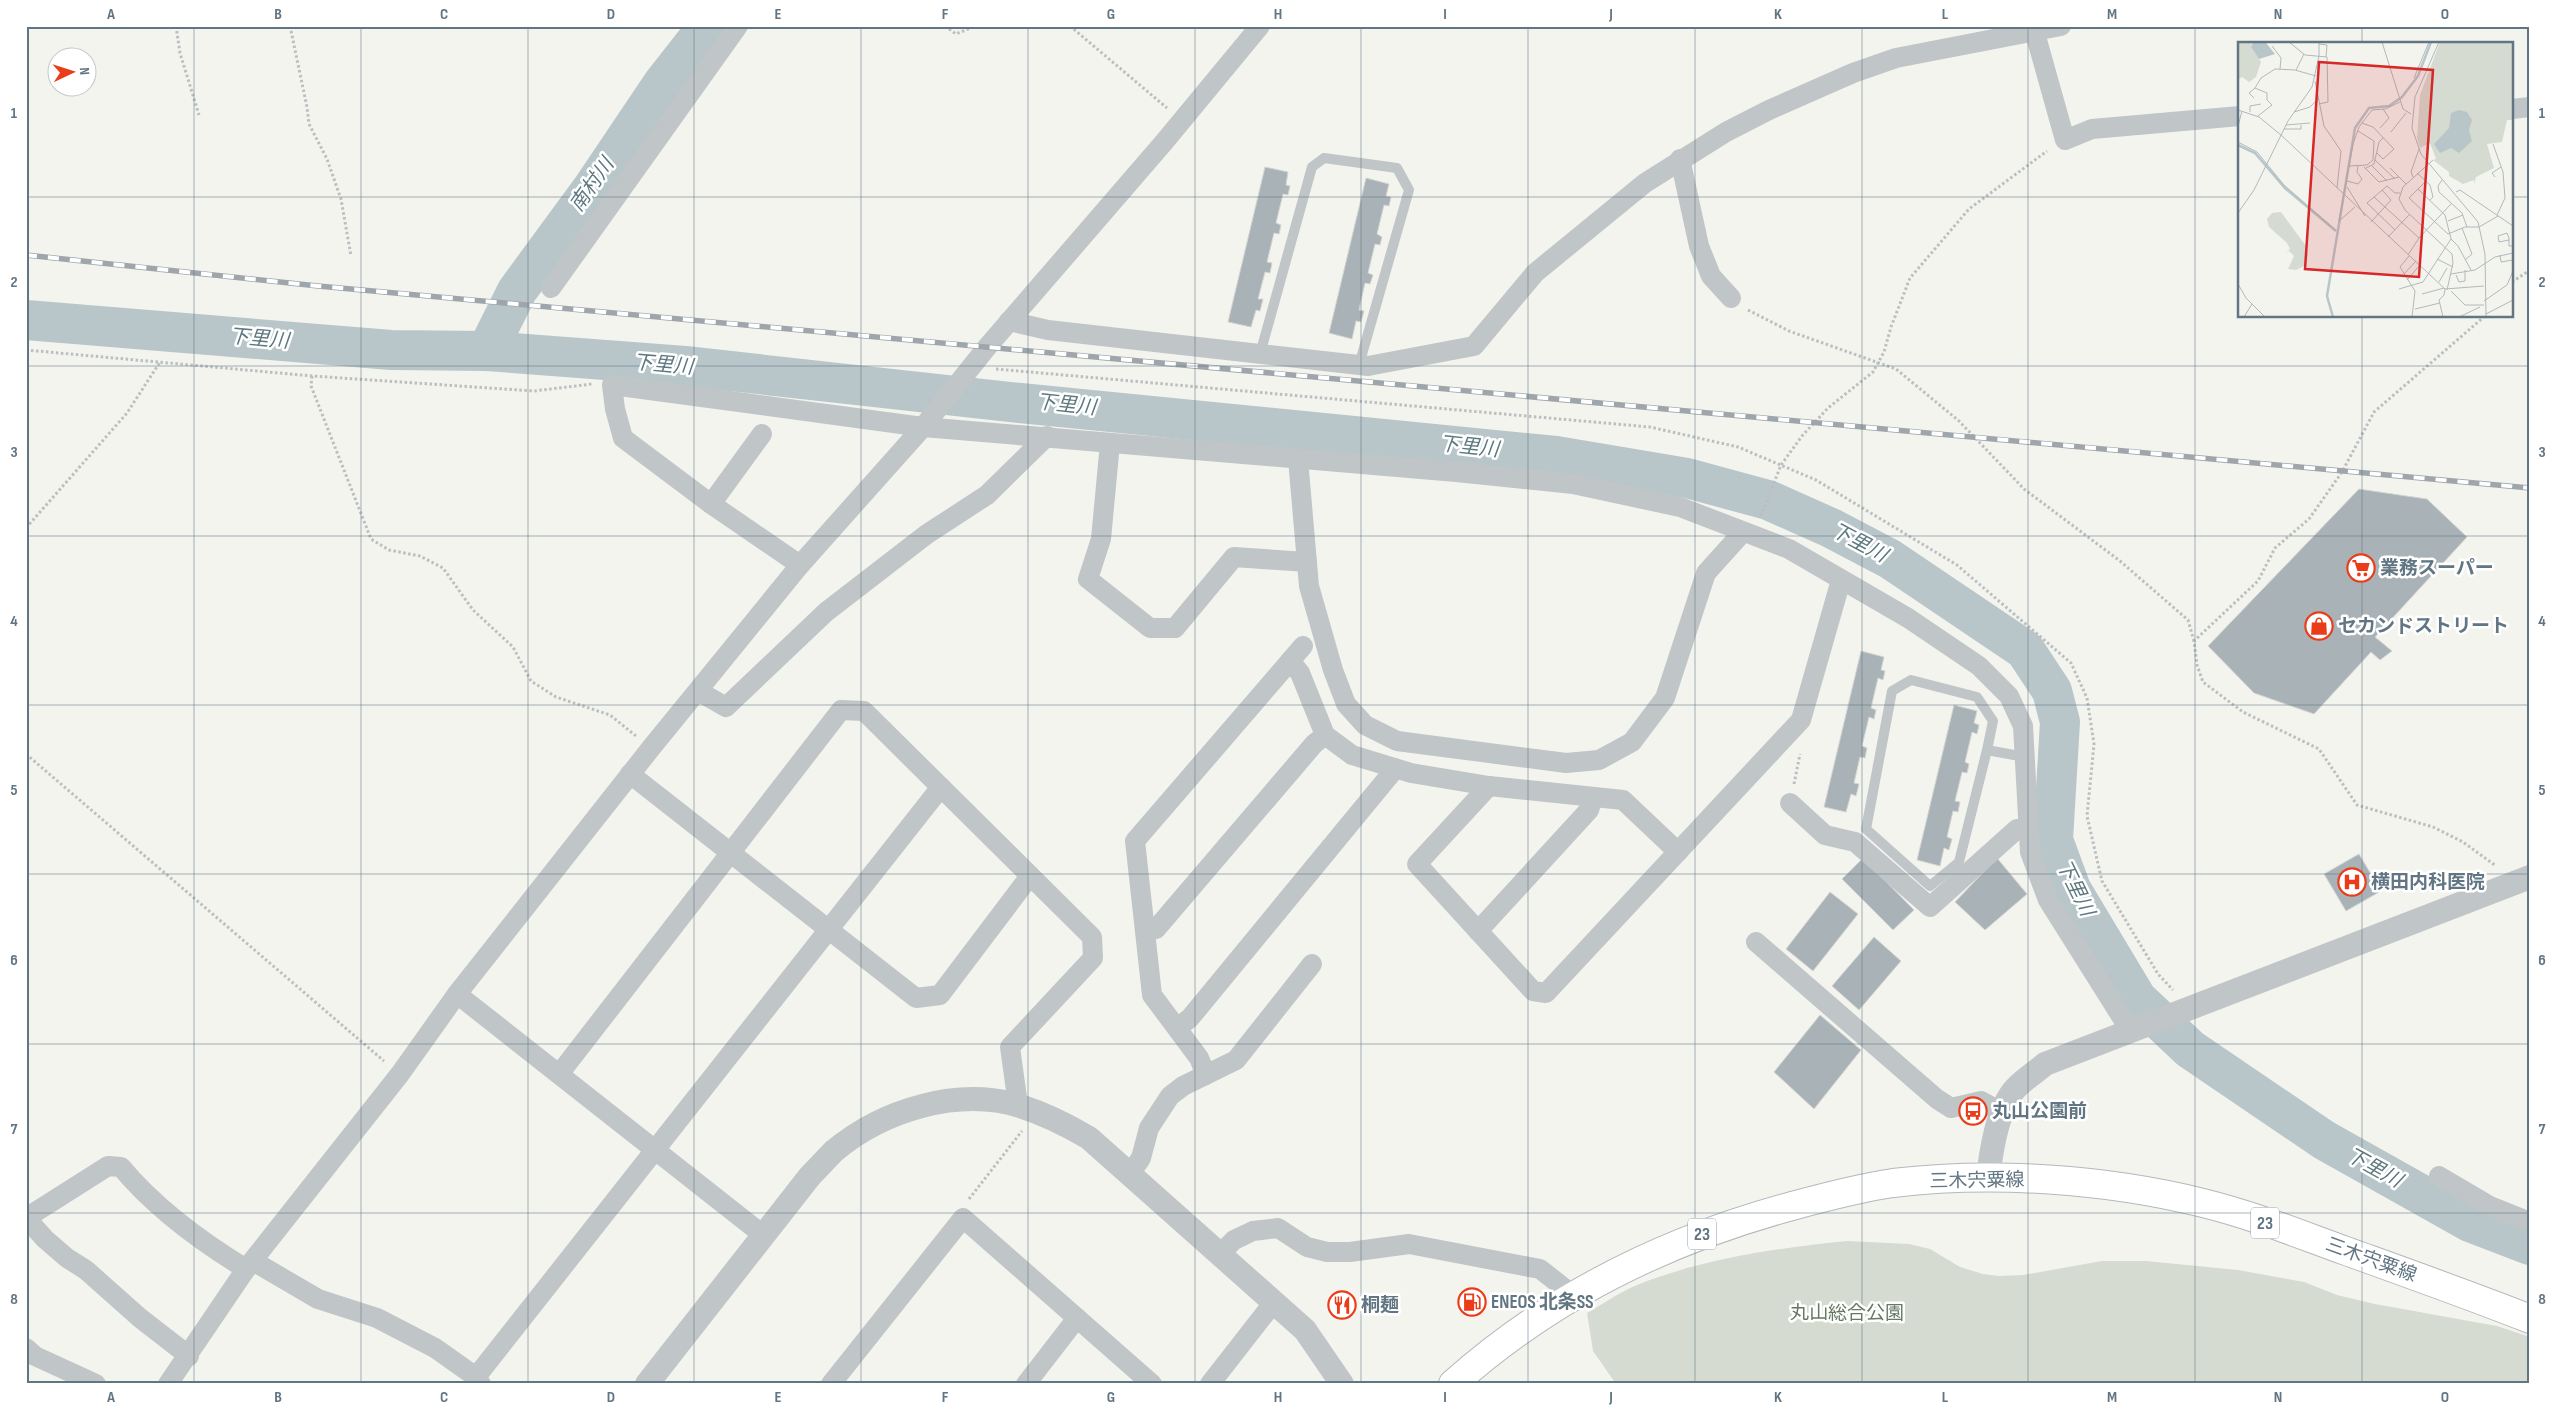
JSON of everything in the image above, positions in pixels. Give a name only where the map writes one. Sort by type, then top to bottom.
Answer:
[{"type":"main road","name":"三木宍粟線","points":[[1453,1384],[1512,1334],[1573,1295],[1636,1262],[1689,1238],[1752,1217],[1824,1198],[1893,1183],[1988,1178],[2126,1189],[2203,1203],[2284,1228],[2530,1319]]},
{"type":"street","points":[[551,288],[738,26]]},
{"type":"street","points":[[168,1384],[250,1265],[400,1074],[457,994],[630,774],[800,565],[927,422],[1009,321],[1183,120],[1260,26]]},
{"type":"street","points":[[1009,321],[1048,330],[1368,366],[1474,346],[1535,273],[1644,184],[1680,159],[1769,110],[1853,73],[1896,58],[2034,33],[2061,26]]},
{"type":"street","points":[[2034,33],[2065,140],[2092,129],[2238,116]]},
{"type":"street","points":[[2514,109],[2530,107]]},
{"type":"street","points":[[1680,159],[1699,246],[1711,276],[1731,298]]},
{"type":"street","points":[[800,565],[711,504],[623,438],[615,409],[612,385],[1110,443],[1456,472],[1573,484],[1680,508],[1789,550],[1908,618],[1979,666],[2009,696],[2023,726],[2030,852],[2048,900],[2131,1032]]},
{"type":"street","points":[[711,504],[762,434]]},
{"type":"street","points":[[698,691],[726,707],[826,612],[928,534],[987,496],[1047,436]]},
{"type":"street","points":[[1110,443],[1101,539],[1088,579],[1150,628],[1175,628],[1234,557],[1307,562]]},
{"type":"street","points":[[1298,459],[1309,586],[1333,670],[1346,704],[1365,724],[1397,741],[1566,763],[1599,760],[1632,742],[1665,698],[1706,573],[1748,534]]},
{"type":"street","points":[[1489,786],[1417,864],[1533,991],[1546,993],[1799,723],[1841,580]]},
{"type":"street","points":[[1206,1075],[1199,1058],[1152,995],[1135,841],[1296,653],[1300,673],[1325,735],[1352,755],[1411,773],[1489,786],[1623,800],[1678,852]]},
{"type":"street","points":[[560,1073],[841,710],[864,711],[1092,937],[1093,958],[1010,1047],[1028,1109]]},
{"type":"street","points":[[1145,931],[1156,928],[1314,744],[1325,735]]},
{"type":"street","points":[[1177,1028],[1190,1018],[1394,768]]},
{"type":"street","points":[[630,774],[916,998],[940,995],[1030,876]]},
{"type":"street","points":[[189,1356],[140,1318],[86,1270],[67,1258],[45,1239],[26,1218],[108,1166],[121,1167],[142,1191],[177,1222],[250,1265],[318,1299],[377,1318],[435,1348],[479,1380],[941,787]]},
{"type":"street","points":[[1478,930],[1589,810],[1593,797]]},
{"type":"street","points":[[1790,803],[1825,835],[1856,842],[1930,907],[2017,829],[2029,827]]},
{"type":"street","points":[[1988,1178],[1991,1150],[2003,1113],[2014,1089],[2045,1064],[2191,1010],[2530,877]]},
{"type":"street","points":[[1756,942],[1937,1099],[1951,1108],[1981,1101],[2003,1113]]},
{"type":"street","points":[[1130,1174],[1141,1158],[1149,1128],[1170,1096],[1183,1086],[1236,1060],[1312,964]]},
{"type":"street","points":[[457,994],[764,1235]]},
{"type":"street","points":[[647,1384],[810,1176],[835,1151],[867,1129],[900,1113],[936,1102],[976,1100],[1028,1109],[1055,1118],[1089,1138],[1305,1330],[1342,1384]]},
{"type":"street","points":[[2439,1176],[2490,1206],[2530,1222]]},
{"type":"street","points":[[831,1384],[962,1218],[1152,1384]]},
{"type":"street","points":[[1220,1254],[1234,1240],[1252,1231],[1278,1228],[1307,1247],[1327,1252],[1350,1252],[1409,1244],[1540,1269],[1573,1295]]},
{"type":"street","points":[[1210,1384],[1274,1302]]},
{"type":"street","points":[[1026,1384],[1077,1318]]},
{"type":"street","points":[[26,1348],[35,1356],[96,1384]]},
{"type":"lane","points":[[1260,354],[1312,167],[1324,158],[1397,168],[1409,190],[1359,365]]},
{"type":"lane","points":[[1911,680],[1978,697],[1993,721],[1987,750],[1959,862],[1930,886],[1866,829],[1892,691],[1911,680]]},
{"type":"lane","points":[[1987,750],[2025,757]]},
{"type":"path","points":[[176,26],[180,53],[199,115]]},
{"type":"path","points":[[290,26],[309,124],[327,159],[341,199],[351,256]]},
{"type":"path","points":[[945,26],[956,34],[975,26]]},
{"type":"path","points":[[1070,26],[1183,120]]},
{"type":"path","points":[[1748,534],[1781,465],[1828,408],[1873,372],[1884,352],[1891,326],[1910,278],[1937,244],[1968,209],[2035,158],[2065,140]]},
{"type":"path","points":[[2514,281],[2530,270]]},
{"type":"path","points":[[1731,298],[1749,311],[1789,332],[1896,369],[1959,421],[2024,489],[2120,561],[2188,620],[2194,640],[2196,665],[2203,682],[2243,712],[2319,749],[2357,805],[2433,826],[2463,842],[2498,866],[2508,886]]},
{"type":"path","points":[[2194,640],[2258,580],[2275,548],[2309,519],[2342,472],[2374,412],[2483,318]]},
{"type":"path","points":[[26,350],[312,376],[534,391],[588,384],[612,385]]},
{"type":"path","points":[[26,528],[127,413],[160,362]]},
{"type":"path","points":[[970,369],[1650,427],[1738,447],[1816,480],[1957,565],[2071,663],[2088,698],[2094,744],[2087,816],[2102,881],[2158,974],[2191,1010]]},
{"type":"path","points":[[312,376],[311,386],[371,539],[389,550],[420,556],[443,568],[473,610],[513,647],[531,681],[556,697],[610,715],[651,748]]},
{"type":"path","points":[[1790,803],[1804,731],[1799,723]]},
{"type":"path","points":[[26,754],[400,1074]]},
{"type":"path","points":[[962,1218],[968,1200],[1028,1109]]},
{"type":"green space","name":"丸山総合公園","points":[[1847,1241],[1909,1244],[1930,1249],[1960,1267],[1983,1274],[1999,1276],[2023,1275],[2102,1261],[2146,1261],[2238,1270],[2304,1282],[2337,1295],[2375,1304],[2497,1326],[2530,1337],[2530,1384],[1616,1384],[1593,1351],[1587,1313],[1637,1285],[1714,1261],[1767,1251]]},
{"type":"building","points":[[1265,167],[1288,172],[1286,185],[1290,186],[1288,195],[1283,194],[1276,223],[1281,225],[1279,234],[1274,233],[1267,262],[1272,263],[1270,273],[1265,272],[1258,299],[1263,299],[1260,311],[1256,310],[1251,327],[1228,322]]},
{"type":"building","points":[[1366,178],[1389,184],[1386,196],[1391,197],[1389,206],[1384,205],[1377,234],[1382,237],[1380,245],[1375,244],[1368,273],[1373,275],[1370,284],[1365,283],[1359,310],[1364,311],[1361,322],[1356,321],[1352,339],[1329,333]]},
{"type":"building","points":[[2359,489],[2427,499],[2467,537],[2375,637],[2392,651],[2380,660],[2371,652],[2314,714],[2254,693],[2208,646]]},
{"type":"building","points":[[1861,651],[1884,657],[1881,670],[1885,671],[1883,680],[1878,678],[1871,708],[1876,710],[1874,719],[1869,717],[1862,746],[1867,748],[1865,758],[1860,757],[1854,783],[1859,784],[1856,796],[1851,794],[1846,812],[1824,807]]},
{"type":"building","points":[[1954,705],[1977,711],[1974,723],[1979,725],[1977,734],[1972,732],[1965,762],[1969,764],[1967,773],[1962,772],[1955,801],[1960,802],[1958,812],[1953,811],[1947,837],[1952,839],[1949,850],[1944,848],[1940,866],[1917,860]]},
{"type":"building","name":"横田内科医院","points":[[2359,854],[2381,891],[2346,911],[2324,874]]},
{"type":"building","points":[[1863,858],[1914,910],[1893,930],[1842,879]]},
{"type":"building","points":[[1997,858],[2027,894],[1985,930],[1955,902]]},
{"type":"building","points":[[1830,892],[1858,914],[1813,971],[1786,949]]},
{"type":"building","points":[[1874,937],[1901,961],[1859,1010],[1832,986]]},
{"type":"building","points":[[1820,1015],[1861,1050],[1814,1109],[1774,1072]]},
{"type":"waterway","name":"南村川","points":[[487,351],[517,291],[594,186],[664,82],[708,26]]},
{"type":"waterway","name":"下里川","points":[[26,320],[391,350],[487,351],[685,366],[1020,403],[1556,456],[1687,478],[1768,500],[1831,528],[1890,559],[2025,650],[2052,691],[2060,722],[2053,840],[2071,889],[2137,999],[2190,1049],[2324,1140],[2470,1222],[2530,1245]]},
{"type":"railway","points":[[26,255],[318,286],[2530,488]]},
{"type":"place","name":"業務スーパー","points":[[2361,568]]},
{"type":"place","name":"セカンドストリート","points":[[2319,626]]},
{"type":"place","name":"横田内科医院","points":[[2352,882]]},
{"type":"place","name":"丸山公園前","points":[[1973,1111]]},
{"type":"place","name":"ENEOS 北条SS","points":[[1472,1302]]},
{"type":"place","name":"桐麺","points":[[1342,1305]]}]
